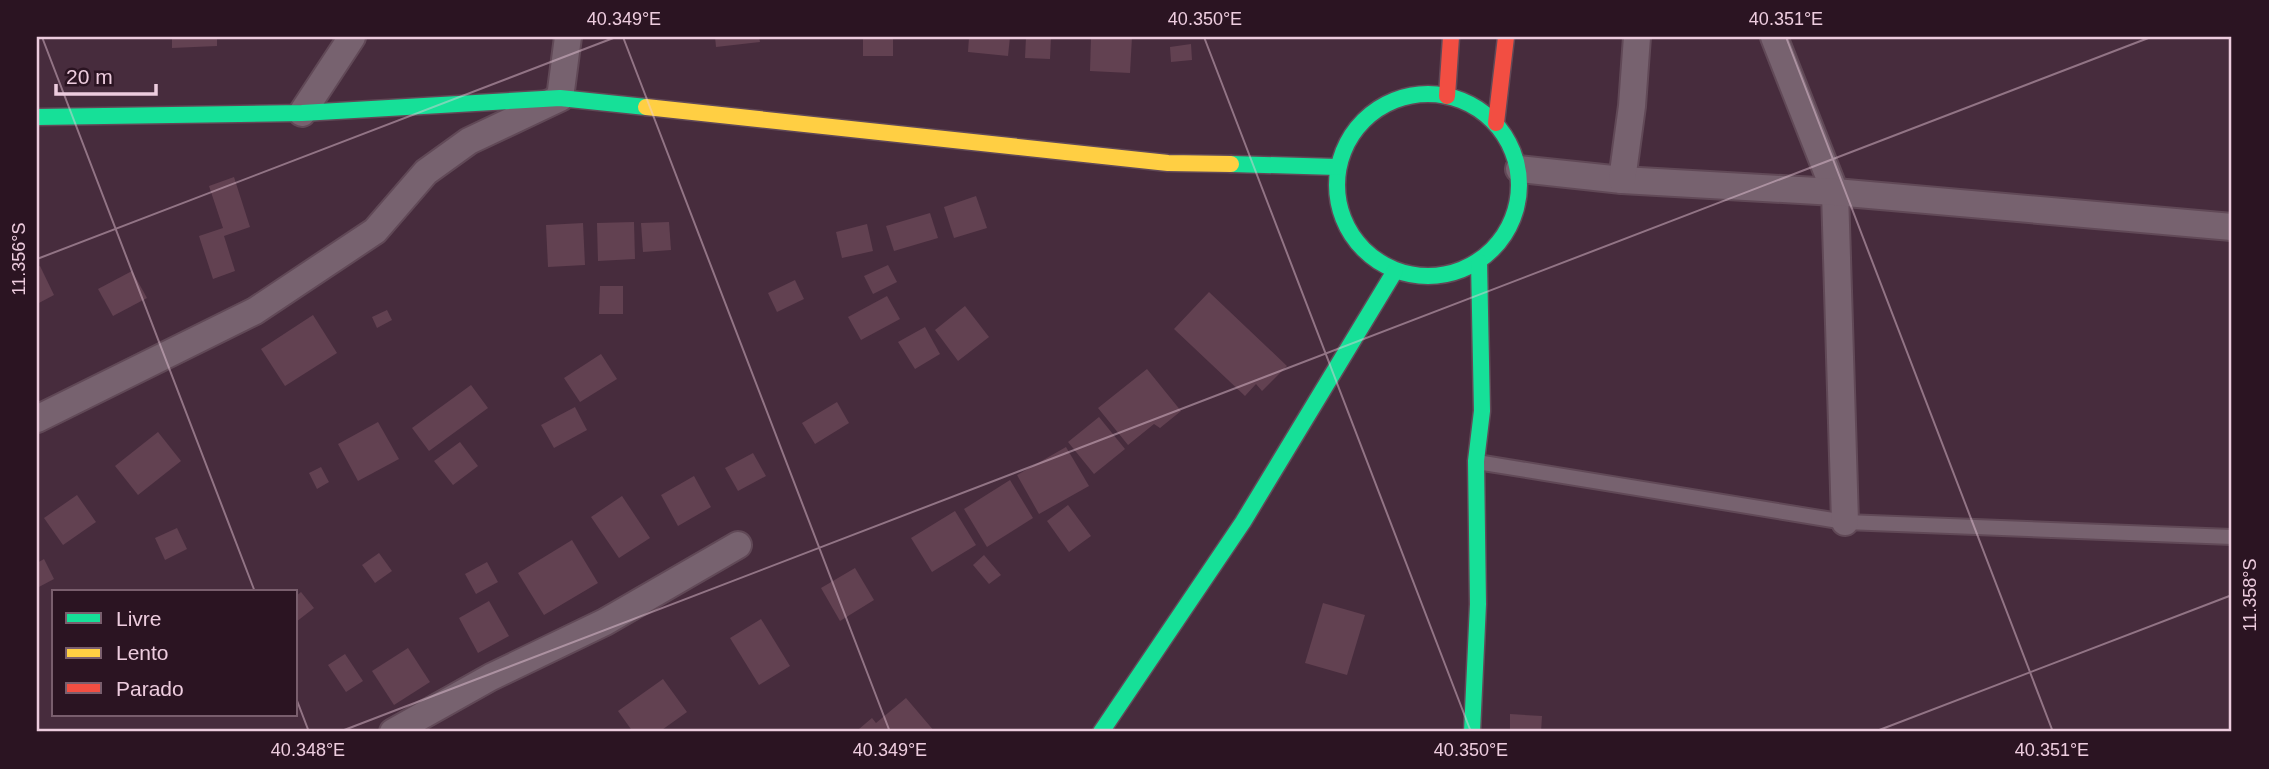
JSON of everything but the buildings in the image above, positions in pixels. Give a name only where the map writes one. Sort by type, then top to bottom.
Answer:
[{"type":"main road","points":[[1447,96],[1451,37]]},
{"type":"main road","points":[[1496,123],[1506,37]]},
{"type":"main road","points":[[1418,94],[1447,96],[1474,106],[1496,123],[1511,144],[1519,169],[1519,195],[1513,222],[1499,244],[1479,262],[1452,274],[1423,277],[1395,271],[1368,255],[1348,231],[1337,201],[1336,167],[1347,142],[1366,118],[1390,102],[1418,94]]},
{"type":"main road","points":[[37,117],[302,113],[560,98],[1168,163],[1336,167]]},
{"type":"main road","points":[[1472,732],[1478,604],[1476,461],[1482,411],[1479,262]]},
{"type":"main road","points":[[1101,732],[1243,522],[1395,271]]},
{"type":"street","points":[[302,113],[352,37]]},
{"type":"street","points":[[37,419],[255,311],[375,231],[426,172],[469,141],[560,98],[568,37]]},
{"type":"street","points":[[1622,180],[1632,106],[1637,37]]},
{"type":"street","points":[[1774,37],[1835,192],[1845,522]]},
{"type":"street","points":[[1519,169],[1622,180],[1835,192],[2232,227]]},
{"type":"street","points":[[393,732],[491,677],[605,622],[738,545]]},
{"type":"lane","points":[[1476,461],[1845,522],[2232,537]]},
{"type":"traffic: fast","points":[[1428,94],[1463,101],[1493,120],[1512,150],[1519,185],[1512,220],[1493,250],[1463,269],[1428,276],[1393,269],[1363,250],[1344,220],[1337,185],[1344,150],[1363,120],[1393,101],[1428,94]]},
{"type":"traffic: fast","points":[[37,117],[302,113],[560,98],[646,107]]},
{"type":"traffic: fast","points":[[1231,164],[1337,167]]},
{"type":"traffic: fast","points":[[1472,732],[1478,604],[1476,461],[1482,411],[1479,262]]},
{"type":"traffic: fast","points":[[1101,732],[1243,522],[1395,271]]},
{"type":"traffic: slow","points":[[646,107],[1168,163],[1231,164]]},
{"type":"traffic: jam","points":[[1447,96],[1451,37]]},
{"type":"traffic: jam","points":[[1496,123],[1506,37]]}]
